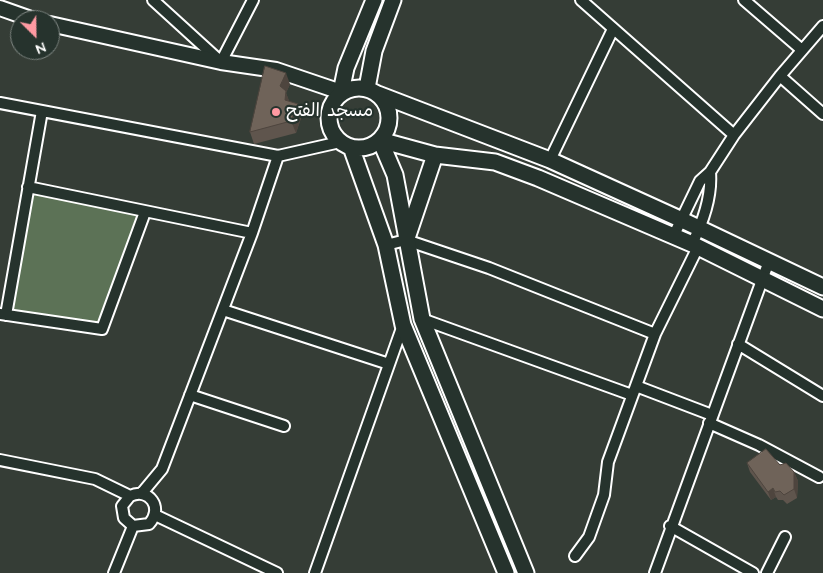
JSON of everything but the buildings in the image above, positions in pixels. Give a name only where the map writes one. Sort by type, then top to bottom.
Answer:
[{"type":"main road","points":[[374,0],[346,68],[341,92],[330,110],[329,122],[332,132],[346,144],[361,148],[380,140],[388,126],[390,114],[386,103],[373,91],[374,51],[394,0]]},
{"type":"main road","points":[[60,26],[221,62],[276,70],[341,92],[353,88],[373,91],[550,160],[700,228],[823,287]]},
{"type":"main road","points":[[380,140],[435,155],[495,162],[595,201],[695,246],[823,309]]},
{"type":"main road","points":[[380,140],[395,175],[422,319],[526,573]]},
{"type":"main road","points":[[346,144],[386,245],[402,325],[506,573]]},
{"type":"main road","points":[[406,240],[435,155]]},
{"type":"street","points":[[0,7],[4,0]]},
{"type":"street","points":[[153,0],[221,62],[253,0]]},
{"type":"street","points":[[581,0],[734,135]]},
{"type":"street","points":[[744,0],[802,50]]},
{"type":"street","points":[[673,237],[700,182],[710,172],[734,135],[780,76],[823,26]]},
{"type":"street","points":[[550,160],[613,29]]},
{"type":"street","points":[[780,76],[823,114]]},
{"type":"street","points":[[0,103],[278,156],[346,144]]},
{"type":"street","points":[[42,111],[3,315],[102,329],[145,212]]},
{"type":"street","points":[[142,493],[152,498],[156,509],[149,524],[138,527],[133,526],[124,518],[122,512],[125,501],[130,496],[142,493],[162,468],[252,233],[278,156]]},
{"type":"street","points":[[575,556],[589,537],[604,494],[608,462],[634,390],[655,334],[695,246],[711,186],[710,172]]},
{"type":"street","points":[[28,186],[252,233]]},
{"type":"street","points":[[386,245],[406,240],[489,268],[655,334]]},
{"type":"street","points":[[655,573],[670,526],[769,261]]},
{"type":"street","points":[[223,310],[389,364]]},
{"type":"street","points":[[422,319],[634,390],[710,419],[822,476]]},
{"type":"street","points":[[315,573],[402,325]]},
{"type":"street","points":[[738,344],[823,396]]},
{"type":"street","points":[[190,395],[284,426]]},
{"type":"street","points":[[0,460],[94,479],[130,496]]},
{"type":"street","points":[[155,514],[277,573]]},
{"type":"street","points":[[114,573],[133,526]]},
{"type":"street","points":[[670,526],[753,573]]},
{"type":"street","points":[[767,573],[785,537]]},
{"type":"green space","points":[[33,193],[138,215],[99,325],[11,312]]},
{"type":"place","name":"مسجد الفتح","points":[[276,112]]}]
